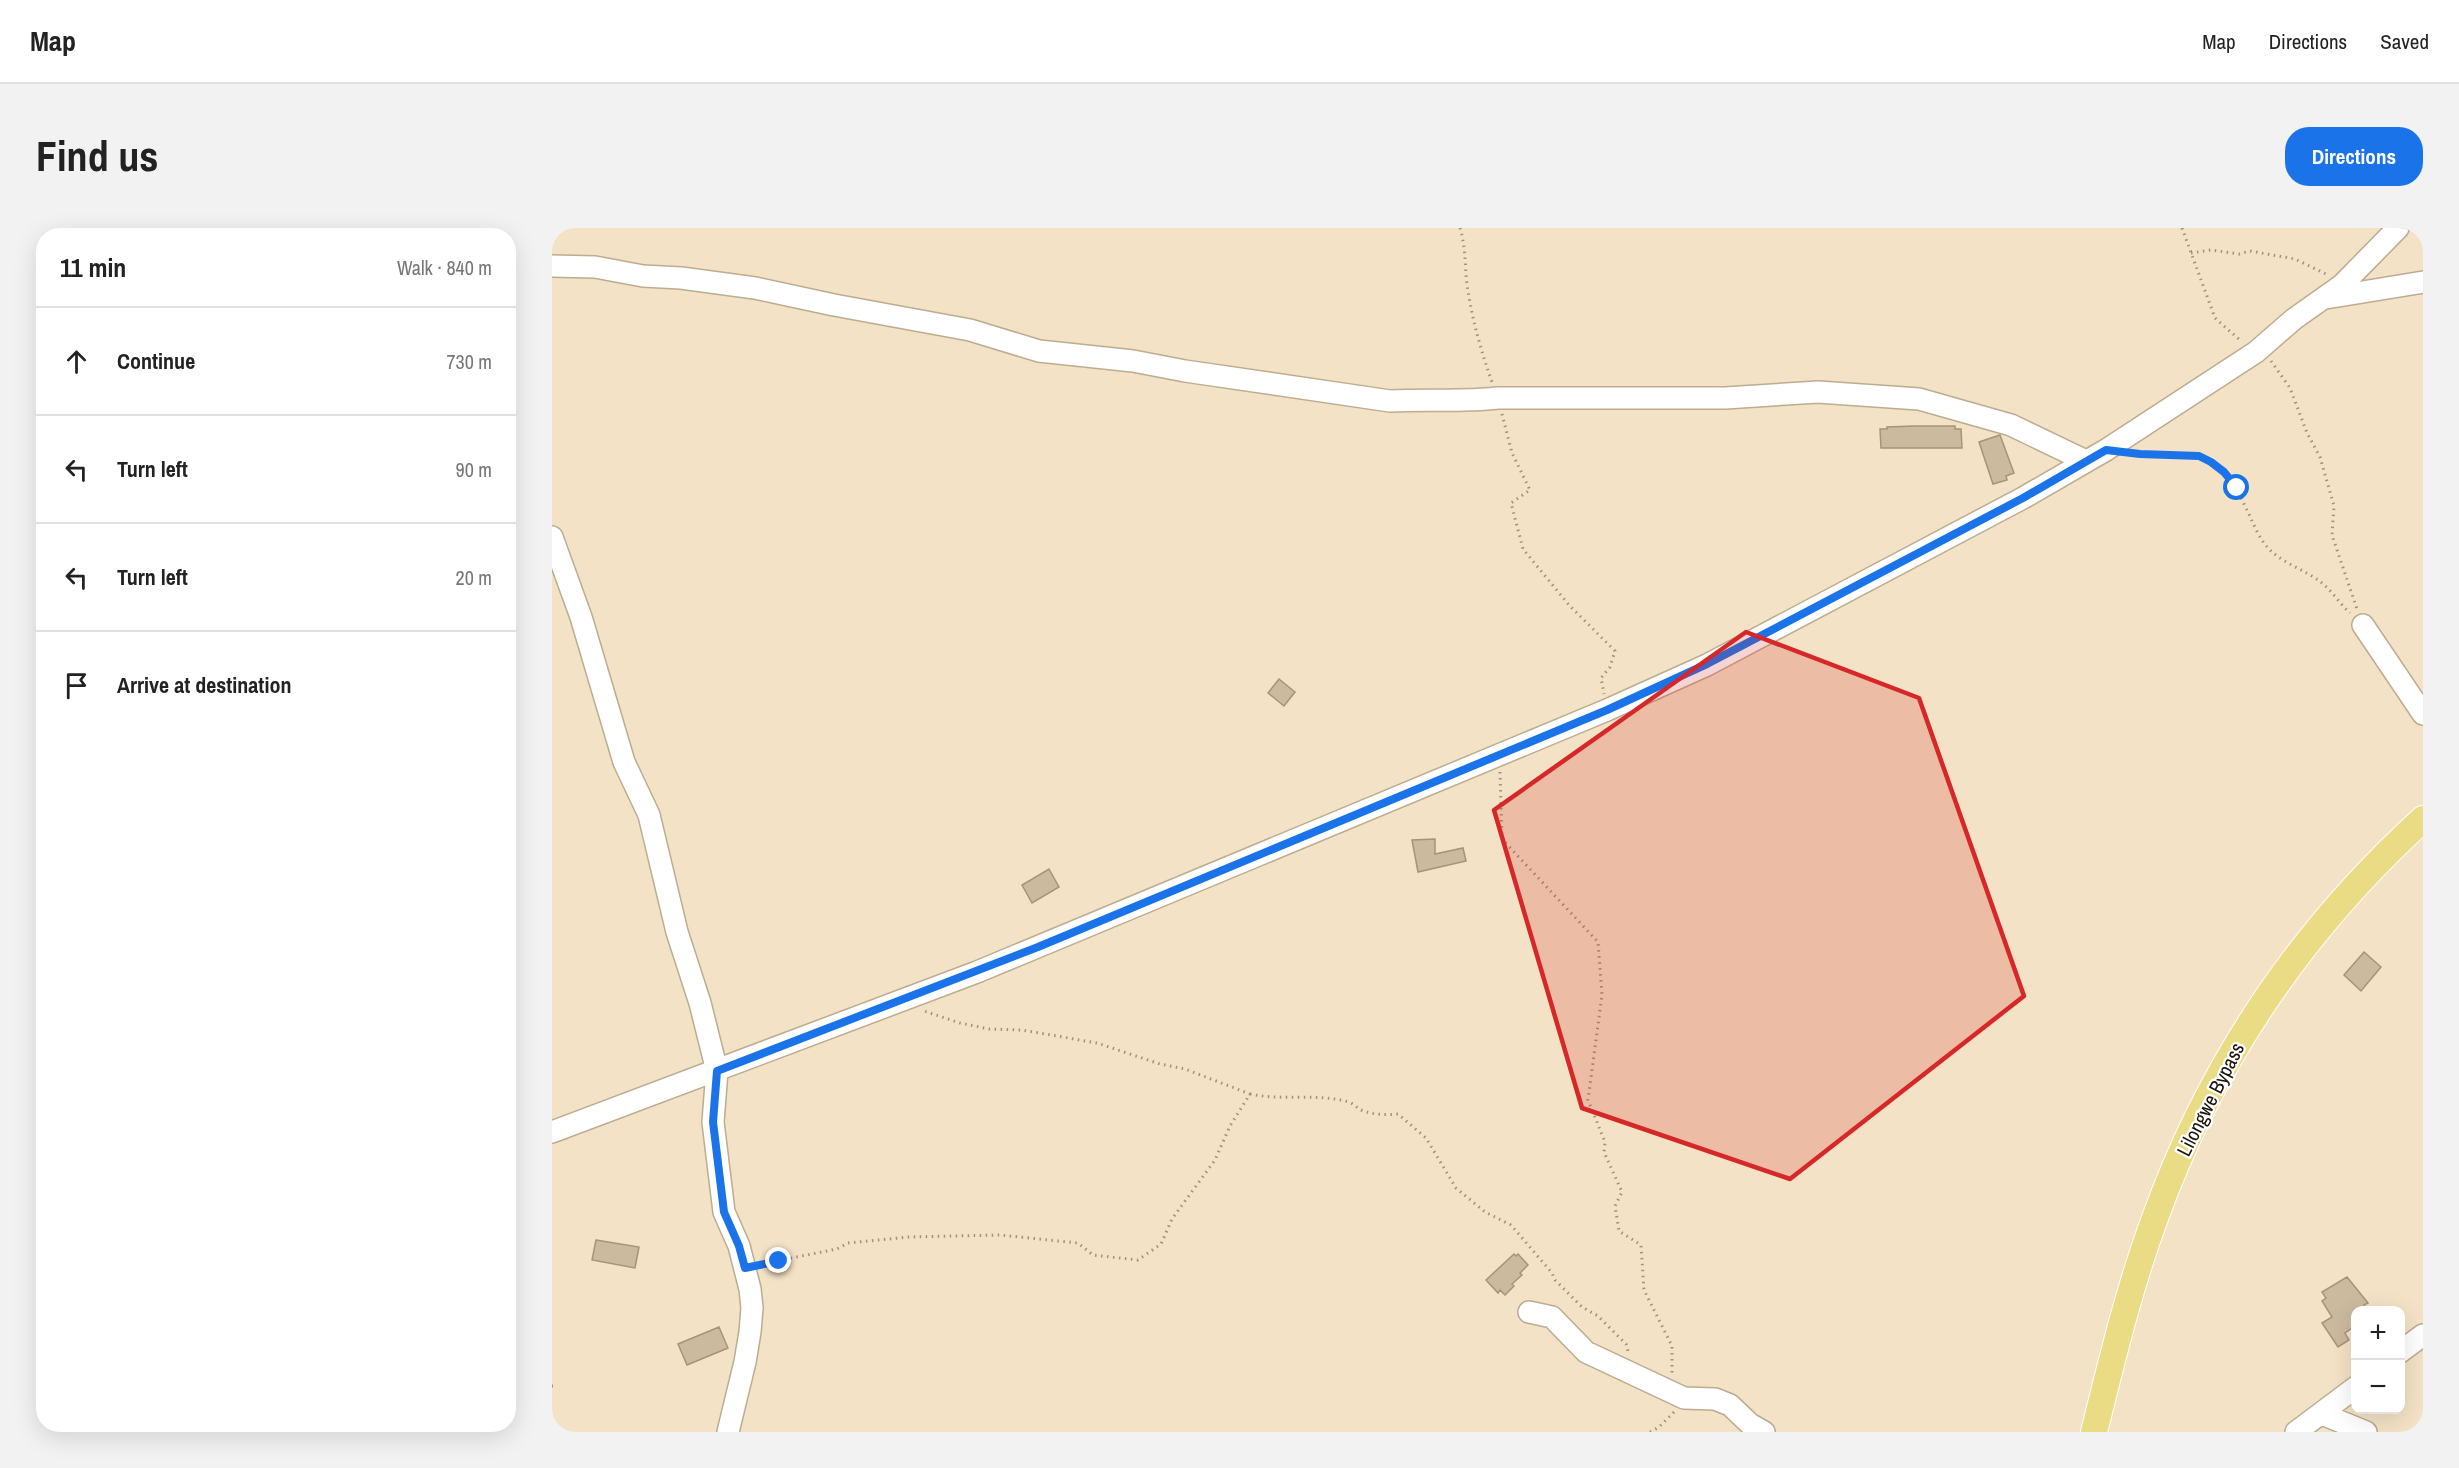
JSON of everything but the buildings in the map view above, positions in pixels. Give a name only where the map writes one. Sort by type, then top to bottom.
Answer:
[{"type":"main road","name":"Lilongwe Bypass","points":[[2094,1432],[2122,1321],[2155,1217],[2204,1101],[2258,1009],[2311,936],[2345,895],[2423,819]]},
{"type":"street","points":[[552,1132],[901,1002],[1140,906],[1607,710],[1707,664],[2023,498],[2106,450],[2256,352],[2294,319],[2334,292],[2398,228]]},
{"type":"street","points":[[552,266],[595,267],[643,276],[681,278],[756,288],[970,330],[1039,351],[1133,361],[1185,371],[1390,401],[1498,398],[1725,398],[1818,392],[1919,399],[2011,425],[2086,461]]},
{"type":"street","points":[[2334,292],[2423,282]]},
{"type":"street","points":[[552,537],[581,616],[624,762],[649,816],[677,932],[700,1003],[717,1071],[713,1122],[724,1212],[739,1246],[752,1308],[750,1332],[728,1432]]},
{"type":"street","points":[[2362,625],[2423,714]]},
{"type":"street","points":[[1529,1312],[1552,1317],[1586,1352],[1684,1398],[1715,1399],[1730,1405],[1750,1424],[1764,1432]]},
{"type":"street","points":[[2405,1348],[2423,1335]]},
{"type":"street","points":[[2296,1432],[2351,1390]]},
{"type":"street","points":[[2322,1414],[2366,1432]]},
{"type":"path","points":[[1460,228],[1468,296],[1482,354],[1498,398],[1512,453],[1530,490],[1511,503],[1523,549],[1569,605],[1615,651],[1610,667],[1601,678],[1607,710]]},
{"type":"path","points":[[2182,228],[2215,318],[2232,335],[2271,361],[2290,388],[2307,433],[2320,457],[2334,506],[2332,535],[2362,625]]},
{"type":"path","points":[[2191,252],[2211,250],[2239,254],[2250,251],[2295,259],[2320,269],[2334,292]]},
{"type":"path","points":[[2106,450],[2140,454],[2199,456],[2211,462],[2224,472],[2237,488],[2261,538],[2272,552],[2321,582],[2362,625]]},
{"type":"path","points":[[1499,754],[1502,839],[1598,942],[1602,995],[1588,1100],[1605,1142],[1604,1152],[1622,1192],[1616,1206],[1619,1232],[1641,1245],[1644,1290],[1672,1346],[1671,1370],[1684,1398],[1659,1427],[1650,1432]]},
{"type":"path","points":[[901,1002],[911,1009],[960,1023],[989,1029],[1022,1030],[1097,1043],[1160,1064],[1185,1069],[1250,1094],[1264,1097],[1289,1096],[1350,1102],[1362,1110],[1382,1116],[1398,1114],[1426,1138],[1456,1188],[1485,1212],[1511,1225],[1555,1280],[1582,1307],[1598,1316],[1626,1344],[1633,1373]]},
{"type":"path","points":[[745,1268],[837,1249],[848,1243],[950,1236],[1000,1235],[1078,1243],[1093,1255],[1138,1260],[1161,1244],[1172,1219],[1215,1160],[1230,1126],[1250,1094]]},
{"type":"highlighted area","points":[[1746,632],[1919,698],[2024,996],[1790,1179],[1582,1108],[1494,810]]},
{"type":"route","points":[[779,1261],[745,1268],[739,1246],[724,1212],[713,1122],[717,1071],[901,1002],[1140,906],[1607,710],[1707,664],[2023,498],[2106,450],[2140,454],[2199,456],[2224,472],[2237,488]]}]
